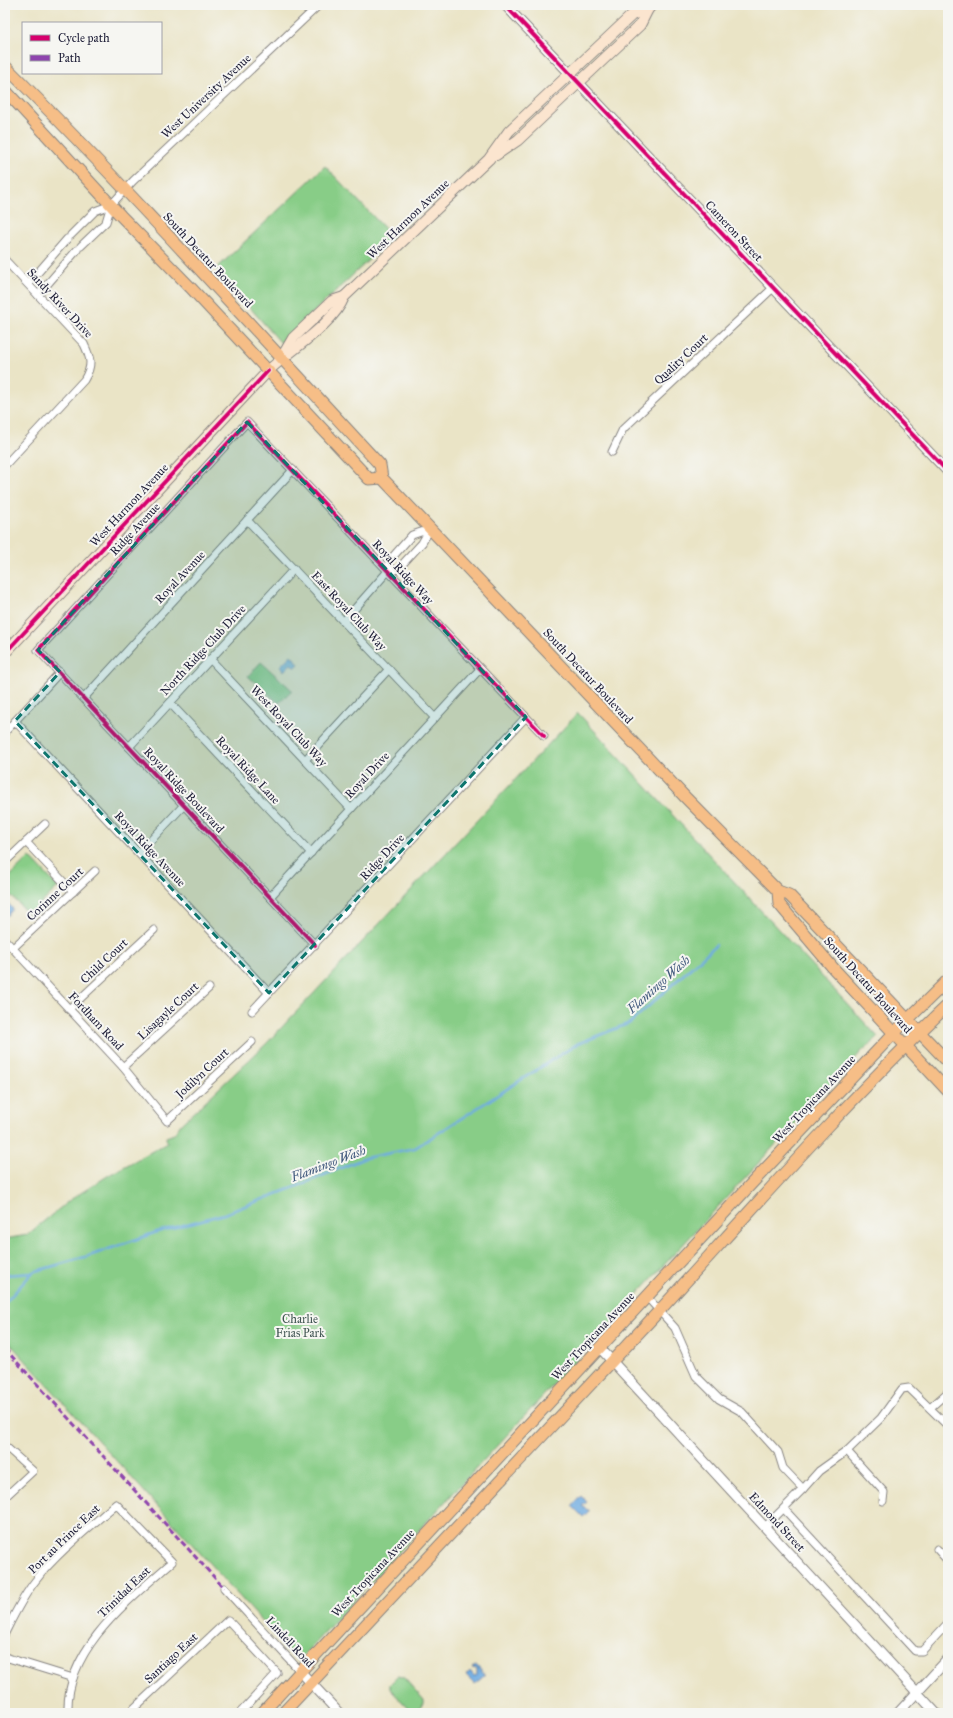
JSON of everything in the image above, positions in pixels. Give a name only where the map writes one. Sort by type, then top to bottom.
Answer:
[{"type":"main road","name":"West Harmon Avenue","points":[[489,159],[509,131],[632,16],[650,7]]},
{"type":"main road","name":"West Harmon Avenue","points":[[5,653],[268,371],[282,358],[300,346],[340,308],[344,297],[489,159],[518,140],[640,25],[650,7]]},
{"type":"main road","name":"South Decatur Boulevard","points":[[5,66],[125,190],[282,358],[380,465],[382,478],[430,529],[686,798],[778,891],[789,895],[948,1062]]},
{"type":"main road","points":[[5,90],[369,479],[382,478]]},
{"type":"main road","name":"South Decatur Boulevard","points":[[778,891],[779,904],[834,969],[948,1091]]},
{"type":"main road","name":"West Tropicana Avenue","points":[[262,1713],[721,1217],[894,1033],[948,980]]},
{"type":"main road","points":[[283,1713],[660,1310],[734,1228],[906,1046],[948,1005]]},
{"type":"main road","points":[[721,1217],[734,1228]]},
{"type":"main road","points":[[515,1439],[528,1451]]},
{"type":"main road","points":[[414,1548],[427,1560]]},
{"type":"main road","points":[[404,1558],[417,1570]]},
{"type":"street","name":"West University Avenue","points":[[111,205],[319,5]]},
{"type":"street","name":"Cameron Street","points":[[505,5],[948,472]]},
{"type":"street","points":[[28,284],[69,237],[95,211],[111,205]]},
{"type":"street","points":[[38,295],[79,248],[106,222],[111,205]]},
{"type":"street","name":"Sandy River Drive","points":[[5,260],[84,344],[90,357],[91,366],[84,380],[5,465]]},
{"type":"street","name":"Quality Court","points":[[612,452],[623,429],[773,288]]},
{"type":"street","name":"Royal Ridge Way","points":[[247,422],[544,736]]},
{"type":"street","name":"Ridge Avenue","points":[[38,650],[247,422]]},
{"type":"street","name":"Royal Avenue","points":[[84,698],[293,470]]},
{"type":"street","name":"East Royal Club Way","points":[[248,520],[435,718]]},
{"type":"street","points":[[344,621],[388,571],[389,561],[412,535],[430,529]]},
{"type":"street","points":[[388,571],[398,569],[422,543],[430,529]]},
{"type":"street","name":"North Ridge Club Drive","points":[[129,747],[294,569]]},
{"type":"street","name":"Royal Ridge Boulevard","points":[[38,650],[315,945]]},
{"type":"street","name":"West Royal Club Way","points":[[210,659],[351,809]]},
{"type":"street","points":[[305,760],[389,669]]},
{"type":"street","name":"Royal Drive","points":[[270,897],[480,669]]},
{"type":"street","points":[[5,732],[60,672]]},
{"type":"street","name":"Royal Ridge Lane","points":[[170,703],[311,852]]},
{"type":"street","name":"Ridge Drive","points":[[252,1011],[526,718]]},
{"type":"street","name":"Royal Ridge Avenue","points":[[15,721],[269,992]]},
{"type":"street","points":[[139,853],[184,805]]},
{"type":"street","points":[[5,862],[45,824]]},
{"type":"street","points":[[26,842],[73,892]]},
{"type":"street","name":"Corinne Court","points":[[13,948],[95,871]]},
{"type":"street","name":"Child Court","points":[[69,1008],[154,930]]},
{"type":"street","name":"Fordham Road","points":[[5,940],[123,1067],[167,1121]]},
{"type":"street","name":"Lisagayle Court","points":[[123,1067],[209,988]]},
{"type":"street","name":"Jodilyn Court","points":[[167,1121],[252,1042]]},
{"type":"street","points":[[647,1297],[676,1328],[696,1376],[719,1399],[742,1412],[778,1452],[783,1468],[803,1489]]},
{"type":"street","name":"Edmond Street","points":[[600,1348],[936,1713]]},
{"type":"street","points":[[766,1527],[819,1471],[847,1451],[881,1418],[902,1390],[910,1388],[948,1426]]},
{"type":"street","points":[[930,1408],[948,1392]]},
{"type":"street","points":[[5,1446],[32,1471],[5,1496]]},
{"type":"street","points":[[847,1451],[884,1492],[883,1502]]},
{"type":"street","name":"Port au Prince East","points":[[5,1633],[8,1617],[36,1580],[56,1558],[116,1504]]},
{"type":"street","name":"Trinidad East","points":[[68,1713],[67,1705],[73,1678],[90,1643],[113,1616],[172,1562],[116,1504]]},
{"type":"street","points":[[784,1509],[915,1651],[922,1651],[948,1623]]},
{"type":"street","points":[[937,1549],[948,1561]]},
{"type":"street","name":"Lindell Road","points":[[224,1588],[339,1713]]},
{"type":"street","name":"Santiago East","points":[[129,1713],[228,1620],[277,1673],[240,1713]]},
{"type":"street","points":[[5,1657],[73,1678]]},
{"type":"street","points":[[898,1713],[948,1659]]},
{"type":"highlighted area","points":[[247,422],[526,717],[269,993],[15,721],[60,672],[38,650]]},
{"type":"green space","points":[[325,166],[393,237],[281,343],[216,269]]},
{"type":"green space","points":[[261,662],[292,690],[279,703],[248,676]]},
{"type":"green space","name":"Charlie Frias Park","points":[[578,713],[878,1037],[862,1051],[298,1661],[5,1338],[5,1239],[27,1235],[70,1200],[109,1175],[167,1143],[166,1137],[174,1134],[181,1124],[266,1044]]},
{"type":"green space","points":[[30,857],[58,887],[29,915],[5,889],[5,881]]},
{"type":"green space","points":[[398,1676],[403,1677],[424,1700],[424,1704],[415,1712],[412,1712],[390,1689],[390,1684]]},
{"type":"water","points":[[291,655],[299,664],[295,668],[291,664],[284,671],[280,666]]},
{"type":"water","points":[[5,900],[13,909],[7,916],[5,914]]},
{"type":"water","points":[[581,1496],[587,1502],[582,1506],[589,1511],[583,1517],[572,1506]]},
{"type":"water","points":[[476,1665],[485,1675],[475,1684],[466,1675],[470,1671],[474,1676],[477,1675],[477,1669],[472,1668]]},
{"type":"waterway","name":"Flamingo Wash","points":[[5,1303],[33,1272],[92,1255],[157,1232],[224,1214],[365,1158],[415,1148],[577,1044],[630,1023],[716,945]]},
{"type":"waterway","points":[[5,1275],[32,1273]]},
{"type":"marked path","points":[[5,1349],[224,1588]]},
{"type":"cycle path","points":[[505,5],[948,472]]},
{"type":"cycle path","points":[[5,653],[268,371]]},
{"type":"cycle path","points":[[315,945],[38,650],[247,422],[544,736]]}]
